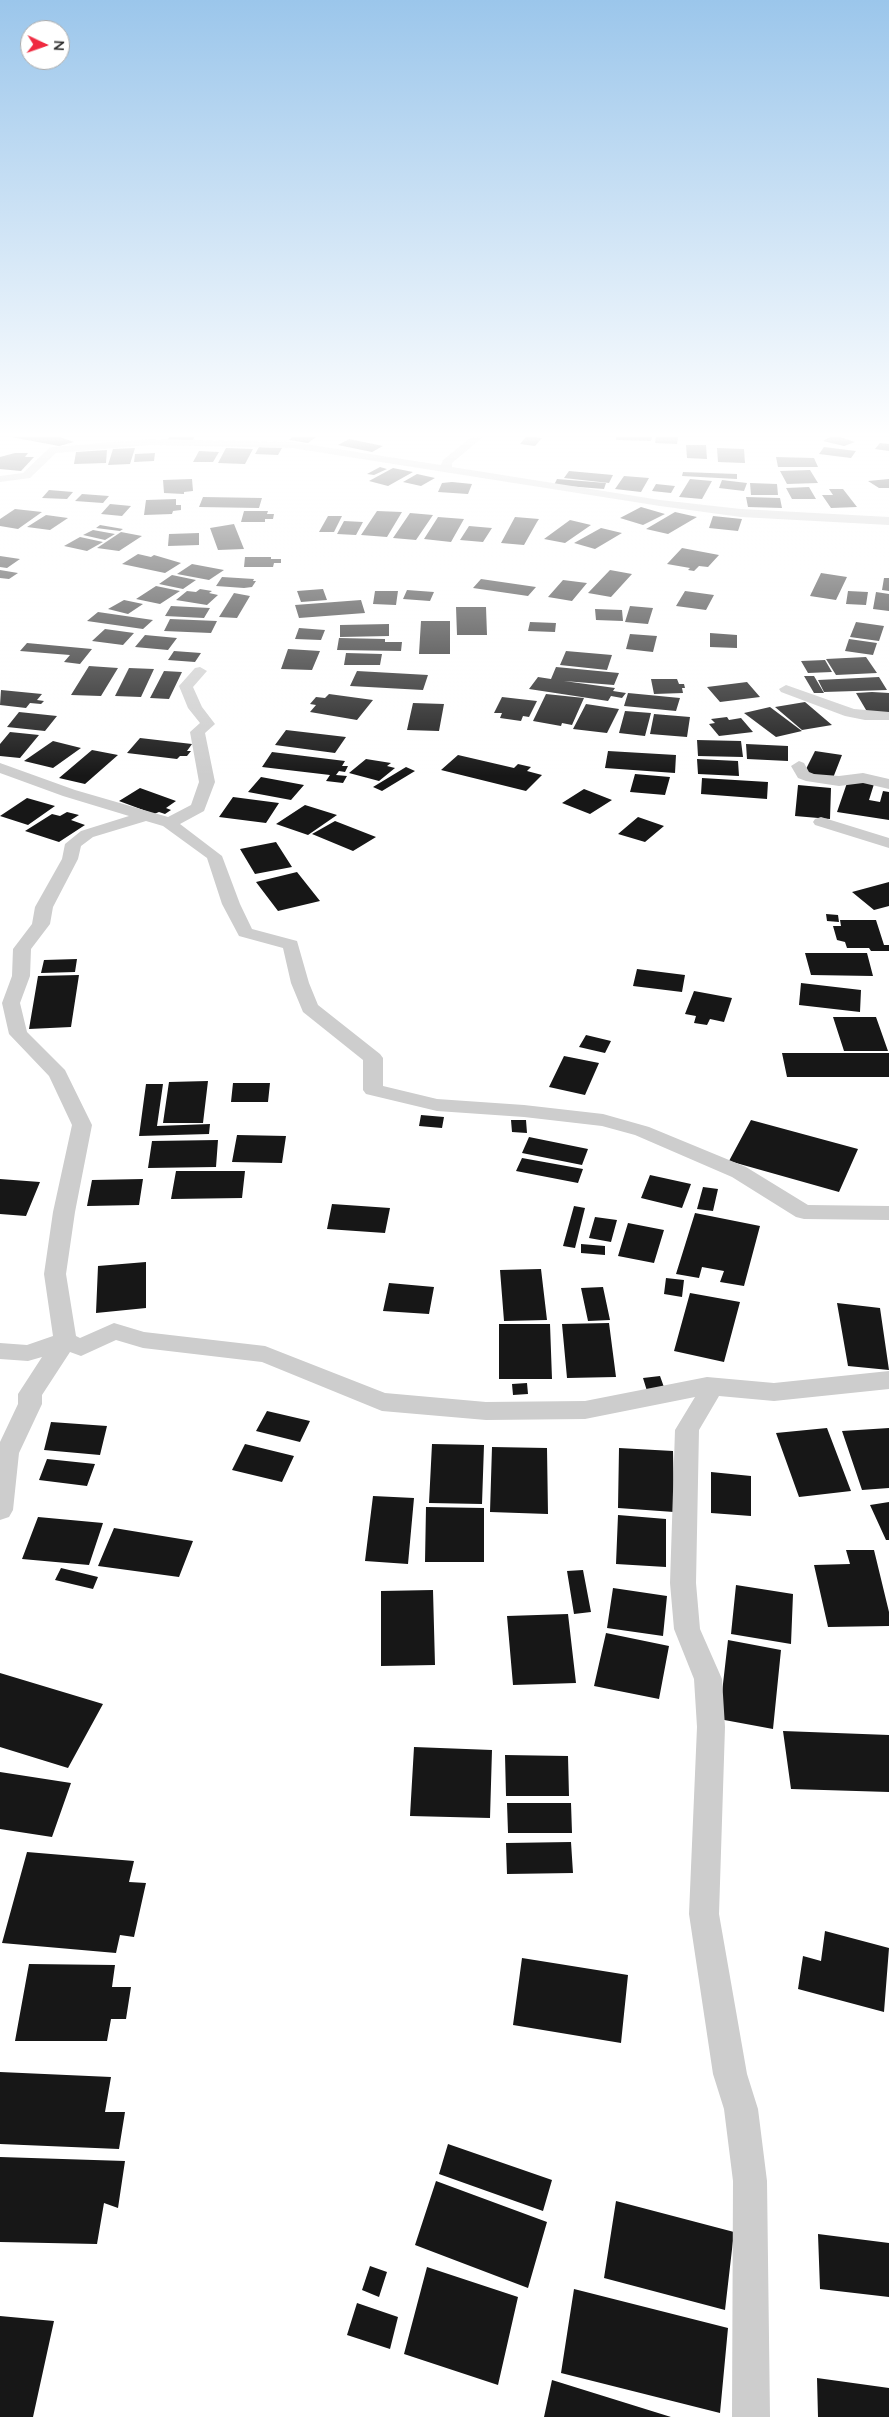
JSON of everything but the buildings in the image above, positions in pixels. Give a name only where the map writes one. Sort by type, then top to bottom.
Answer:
[{"type":"street","points":[[168,824],[198,808],[207,782],[197,732],[208,724],[195,708],[186,686],[200,671]]},
{"type":"street","points":[[786,689],[850,713],[865,716],[889,716]]},
{"type":"street","points":[[799,766],[803,775],[811,778],[839,781],[863,778],[889,784]]},
{"type":"street","points":[[0,768],[168,824],[214,856],[227,888],[231,904],[244,932],[291,945],[300,983],[310,1008],[374,1058],[373,1090],[437,1105],[524,1110],[603,1120],[642,1131],[740,1172],[804,1212],[889,1213]]},
{"type":"street","points":[[0,1510],[7,1453],[30,1404],[30,1394],[65,1341],[55,1274],[64,1212],[82,1125],[58,1074],[18,1034],[11,1003],[21,976],[22,949],[41,924],[44,907],[70,859],[73,844],[87,834],[143,817]]},
{"type":"street","points":[[821,822],[889,843]]},
{"type":"street","points":[[0,1351],[28,1353],[65,1341],[81,1348],[114,1331],[143,1340],[264,1354],[382,1402],[451,1409],[585,1410],[707,1386],[774,1392],[889,1380]]},
{"type":"street","points":[[707,1386],[708,1397],[687,1430],[683,1584],[687,1629],[708,1679],[710,1708],[711,1728],[704,1914],[730,2074],[741,2109],[750,2180],[751,2417]]}]
